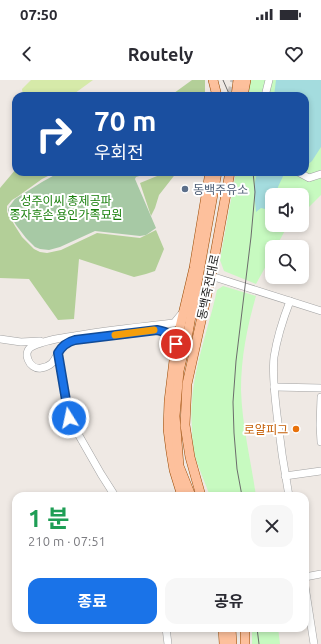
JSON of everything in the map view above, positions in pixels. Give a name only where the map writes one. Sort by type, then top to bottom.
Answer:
[{"type":"main road","points":[[213,80],[217,92]]},
{"type":"main road","points":[[219,92],[221,80]]},
{"type":"main road","points":[[236,92],[238,80]]},
{"type":"main road","points":[[244,92],[246,80]]},
{"type":"main road","points":[[181,492],[174,470],[168,429],[169,401],[176,344],[194,268],[209,176]]},
{"type":"main road","name":"동백죽전대로","points":[[189,492],[179,466],[175,416],[179,375],[216,176]]},
{"type":"main road","name":"동백죽전대로","points":[[200,492],[190,457],[185,425],[187,384],[211,276],[229,176]]},
{"type":"main road","points":[[169,401],[179,375]]},
{"type":"main road","points":[[174,470],[187,486]]},
{"type":"main road","points":[[224,632],[224,644]]},
{"type":"main road","points":[[226,632],[232,644]]},
{"type":"main road","points":[[240,632],[240,644]]},
{"type":"main road","points":[[245,632],[245,644]]},
{"type":"street","points":[[266,92],[269,80]]},
{"type":"street","points":[[305,176],[309,178],[321,174]]},
{"type":"street","points":[[211,276],[321,311]]},
{"type":"street","points":[[288,492],[278,427],[274,387],[274,366],[276,345],[290,301]]},
{"type":"street","points":[[0,339],[21,342],[51,340],[85,334],[174,323],[183,312]]},
{"type":"street","points":[[51,340],[32,346],[27,351],[27,357],[34,366],[42,368],[49,365],[54,361],[64,345],[75,340],[157,330],[171,335],[176,344]]},
{"type":"street","points":[[21,342],[29,348]]},
{"type":"street","points":[[58,353],[69,418],[112,492]]},
{"type":"street","points":[[49,365],[59,371],[62,376]]},
{"type":"street","points":[[274,387],[321,388]]},
{"type":"street","points":[[321,396],[321,442]]},
{"type":"street","points":[[285,476],[321,471]]},
{"type":"street","points":[[309,576],[321,574]]},
{"type":"street","points":[[309,612],[314,644]]},
{"type":"street","points":[[166,632],[168,644]]},
{"type":"green space","points":[[31,80],[93,80],[76,92],[22,92],[22,89]]},
{"type":"green space","points":[[192,80],[205,80],[205,92],[176,92]]},
{"type":"green space","points":[[249,80],[321,80],[321,195],[309,207],[309,188],[265,188],[265,232],[284,232],[280,240],[265,240],[265,268],[256,284],[224,271],[220,260],[235,176],[309,176],[309,92],[246,92]]},
{"type":"green space","points":[[12,174],[12,176],[48,176],[12,200],[7,206],[7,212],[15,226],[22,237],[34,249],[47,253],[61,250],[97,233],[140,238],[156,230],[164,249],[155,271],[134,277],[79,259],[74,319],[58,320],[29,279],[0,278],[0,188]]},
{"type":"green space","name":"성주이씨 총제공파 종자후손 용인가족묘원","points":[[53,176],[139,176],[135,179],[156,228],[146,235],[140,236],[95,231],[60,247],[49,250],[35,247],[16,225],[8,210],[15,199]]},
{"type":"green space","points":[[157,176],[174,176],[159,195],[151,216],[140,183]]},
{"type":"green space","points":[[223,286],[256,296],[245,343],[241,390],[245,430],[255,492],[209,492],[195,456],[192,435],[193,393],[199,358],[217,290]]},
{"type":"green space","points":[[252,632],[278,632],[280,644],[252,644]]},
{"type":"water","points":[[276,80],[321,80],[321,147],[309,164],[309,92],[274,92]]},
{"type":"water","points":[[256,176],[283,176],[278,188],[265,188],[265,209],[261,208],[256,212],[254,187]]},
{"type":"tunnel","points":[[232,92],[235,80]]},
{"type":"tram line","points":[[223,80],[228,92]]},
{"type":"tram line","points":[[241,492],[237,469],[233,402],[236,361],[251,237],[255,192],[253,176]]},
{"type":"tram line","points":[[258,632],[259,644]]},
{"type":"slow traffic","points":[[115,335],[154,330]]},
{"type":"place","name":"동백주유소","points":[[185,189]]},
{"type":"place","name":"로얄피그","points":[[296,429]]},
{"type":"route","points":[[69,418],[58,353],[64,345],[75,340],[157,330],[164,331],[171,335],[176,344]]}]
